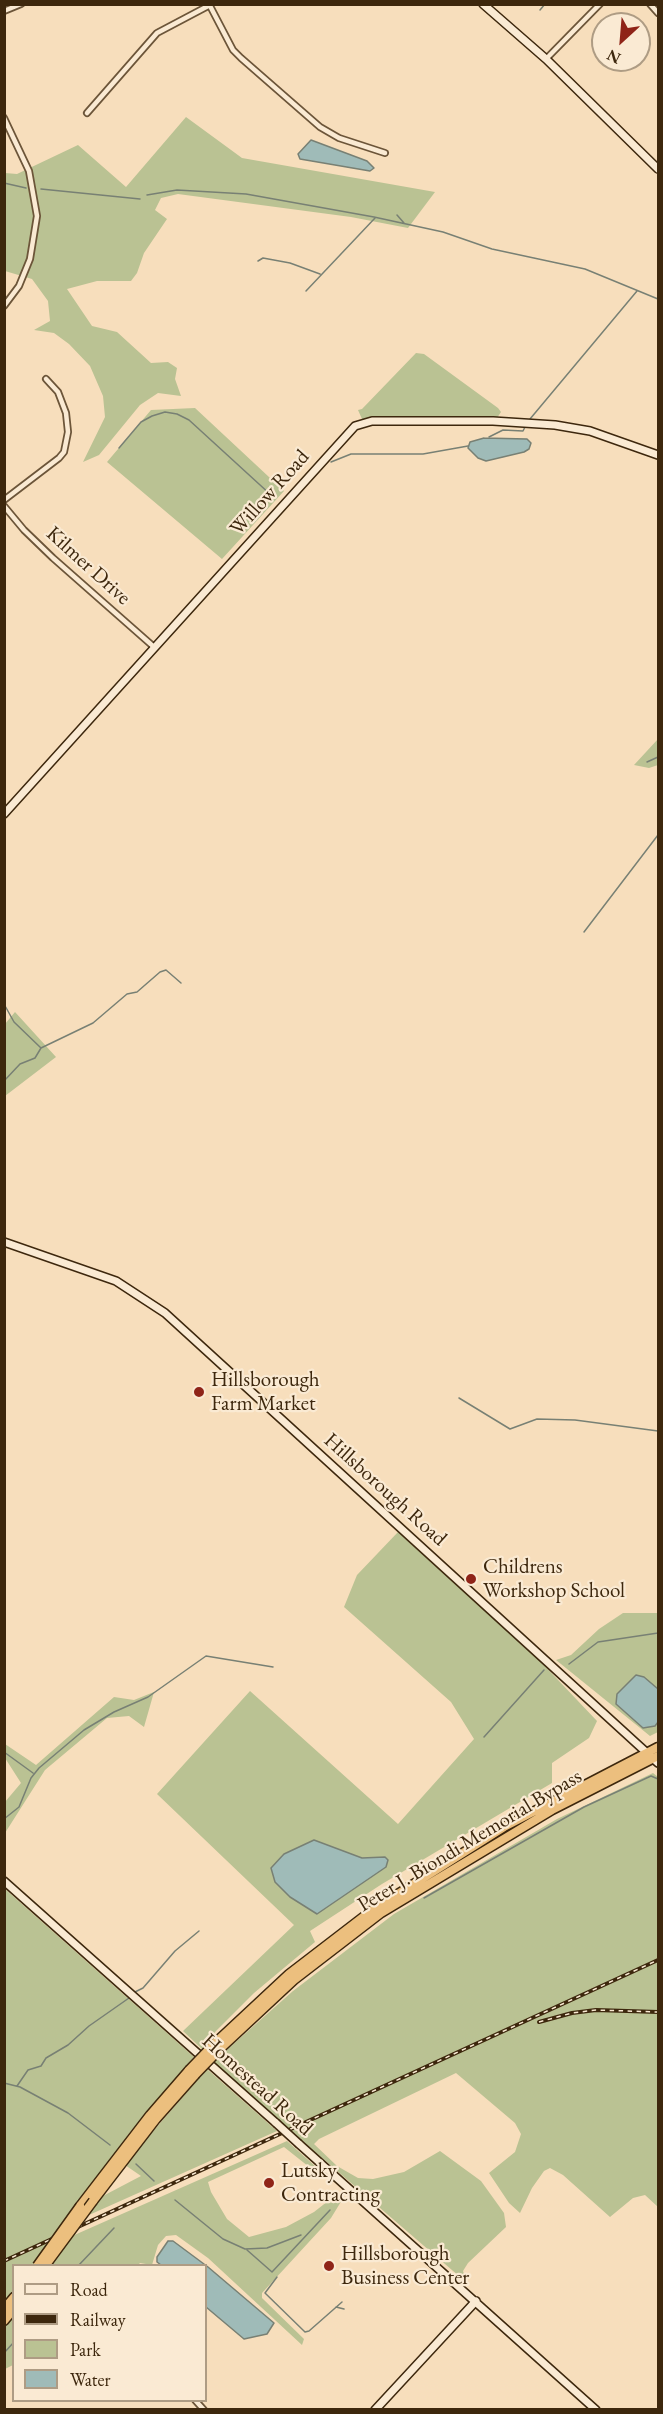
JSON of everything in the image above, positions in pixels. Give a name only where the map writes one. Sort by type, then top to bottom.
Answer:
[{"type":"highway","name":"Peter J. Biondi Memorial Bypass","points":[[38,2264],[150,2115],[289,1974],[371,1911],[504,1827],[654,1757],[658,1747]]},
{"type":"highway","name":"Peter J. Biondi Memorial Bypass","points":[[46,2264],[192,2072]]},
{"type":"street","points":[[4,11],[21,4]]},
{"type":"street","points":[[483,4],[546,59],[658,169]]},
{"type":"street","points":[[546,59],[600,4]]},
{"type":"street","points":[[650,4],[658,13]]},
{"type":"street","points":[[87,113],[157,33],[210,5],[233,50],[320,127],[339,138],[385,153]]},
{"type":"street","points":[[4,118],[29,171],[37,226],[33,252],[25,274],[4,306]]},
{"type":"street","points":[[4,500],[64,452],[68,432],[66,413],[58,392],[46,379]]},
{"type":"street","name":"Willow Road","points":[[4,814],[336,444],[361,423],[493,421],[569,426],[604,435],[658,455]]},
{"type":"street","name":"Kilmer Drive","points":[[4,506],[24,530],[53,558],[154,647]]},
{"type":"street","name":"Hillsborough Road","points":[[4,1242],[116,1281],[165,1313],[654,1757]]},
{"type":"street","name":"Homestead Road","points":[[4,1881],[596,2409]]},
{"type":"street","points":[[375,2409],[476,2301]]},
{"type":"green space","points":[[186,117],[242,158],[435,192],[408,228],[351,217],[178,194],[161,198],[155,210],[167,219],[144,253],[137,273],[131,281],[97,281],[67,289],[92,326],[117,332],[151,363],[168,362],[177,368],[175,379],[181,396],[158,393],[140,405],[99,455],[83,462],[105,417],[103,396],[90,366],[69,344],[54,333],[34,330],[50,321],[48,301],[32,279],[5,271],[5,173],[17,174],[78,145],[126,187]]},
{"type":"green space","points":[[416,353],[424,354],[498,408],[501,412],[497,418],[362,419],[358,410],[362,409]]},
{"type":"green space","points":[[195,408],[284,491],[222,559],[107,462],[151,410]]},
{"type":"green space","points":[[658,739],[658,765],[649,768],[634,765]]},
{"type":"green space","points":[[15,1012],[56,1057],[5,1096],[5,1024]]},
{"type":"green space","points":[[398,1532],[540,1661],[597,1721],[589,1738],[552,1763],[552,1783],[382,1884],[310,1931],[315,1942],[254,1993],[216,2031],[202,2049],[183,2031],[294,1925],[157,1794],[250,1691],[398,1824],[474,1739],[451,1702],[344,1607],[357,1575]]},
{"type":"green space","points":[[623,1613],[658,1613],[658,1732],[650,1736],[556,1660],[571,1655],[599,1629]]},
{"type":"green space","points":[[154,1692],[144,1727],[129,1716],[107,1718],[45,1770],[5,1833],[5,1802],[21,1783],[5,1758],[5,1744],[36,1765],[114,1697],[134,1700]]},
{"type":"green space","points":[[653,1773],[658,1777],[658,2207],[645,2195],[633,2198],[610,2217],[563,2175],[550,2168],[544,2171],[532,2188],[520,2213],[509,2203],[489,2173],[515,2152],[521,2134],[515,2123],[456,2073],[319,2139],[314,2144],[337,2166],[358,2178],[373,2179],[404,2172],[440,2151],[481,2181],[504,2213],[506,2227],[468,2263],[463,2271],[467,2283],[212,2063],[293,1991],[394,1914],[557,1819]]},
{"type":"green space","points":[[5,1889],[194,2057],[127,2136],[142,2144],[207,2069],[277,2131],[89,2215],[101,2197],[141,2176],[112,2156],[45,2248],[287,2141],[325,2175],[323,2178],[284,2147],[208,2182],[211,2192],[227,2219],[249,2237],[286,2227],[314,2212],[337,2194],[342,2200],[331,2218],[262,2293],[262,2298],[304,2339],[302,2345],[208,2258],[176,2235],[166,2236],[158,2245],[152,2264],[12,2264],[12,2366],[5,2369]]},
{"type":"water","points":[[311,140],[367,161],[374,168],[370,171],[300,159],[298,154]]},
{"type":"water","points":[[484,438],[527,439],[531,443],[529,449],[524,452],[486,461],[478,458],[468,448],[470,442]]},
{"type":"water","points":[[636,1675],[644,1677],[658,1689],[658,1722],[655,1726],[643,1728],[616,1704],[617,1694]]},
{"type":"water","points":[[314,1840],[362,1858],[385,1857],[388,1860],[386,1867],[317,1914],[290,1897],[275,1882],[271,1868],[284,1854]]},
{"type":"water","points":[[168,2241],[173,2241],[204,2264],[160,2264],[157,2257]]},
{"type":"water","points":[[207,2266],[274,2323],[267,2334],[244,2339],[207,2308]]},
{"type":"waterway","points":[[540,10],[545,4]]},
{"type":"waterway","points":[[4,183],[26,188]]},
{"type":"waterway","points":[[41,189],[140,199]]},
{"type":"waterway","points":[[147,195],[177,190],[246,194],[374,217],[443,232],[492,249],[585,269],[658,299]]},
{"type":"waterway","points":[[397,215],[404,223]]},
{"type":"waterway","points":[[306,291],[375,218]]},
{"type":"waterway","points":[[258,261],[263,258],[290,263],[320,274]]},
{"type":"waterway","points":[[530,419],[637,291]]},
{"type":"waterway","points":[[119,448],[141,422],[165,412],[177,414],[189,420],[271,495]]},
{"type":"waterway","points":[[489,437],[503,430],[523,431],[525,427]]},
{"type":"waterway","points":[[331,462],[351,454],[423,454],[468,446]]},
{"type":"waterway","points":[[647,762],[658,757]]},
{"type":"waterway","points":[[584,932],[658,835]]},
{"type":"waterway","points":[[4,1081],[20,1064],[35,1058],[41,1048],[93,1023],[127,994],[137,992],[160,972],[166,970],[181,983]]},
{"type":"waterway","points":[[4,1004],[14,1022],[41,1048]]},
{"type":"waterway","points":[[459,1398],[510,1429],[537,1419],[575,1420],[658,1431]]},
{"type":"waterway","points":[[569,1664],[598,1642],[658,1633]]},
{"type":"waterway","points":[[4,1819],[19,1807],[31,1778],[39,1768],[84,1730],[114,1712],[148,1697],[206,1656],[273,1667]]},
{"type":"waterway","points":[[484,1737],[544,1670]]},
{"type":"waterway","points":[[4,1752],[33,1773]]},
{"type":"waterway","points":[[424,1898],[584,1807],[651,1776],[658,1779]]},
{"type":"waterway","points":[[135,1992],[143,1988],[175,1951],[199,1931]]},
{"type":"waterway","points":[[17,2086],[28,2070],[41,2066],[46,2058],[68,2045],[89,2026],[129,1998]]},
{"type":"waterway","points":[[4,2083],[20,2087],[68,2113],[110,2145]]},
{"type":"waterway","points":[[136,2164],[154,2181]]},
{"type":"waterway","points":[[175,2200],[223,2239],[245,2249],[267,2248],[301,2235]]},
{"type":"waterway","points":[[247,2250],[272,2272],[330,2210]]},
{"type":"waterway","points":[[80,2264],[114,2228]]},
{"type":"waterway","points":[[277,2277],[265,2293],[305,2332],[342,2302]]},
{"type":"waterway","points":[[336,2307],[344,2309]]},
{"type":"waterway","points":[[4,2353],[12,2344]]},
{"type":"railway","points":[[4,2261],[658,1960]]},
{"type":"railway","points":[[539,2022],[572,2013],[596,2010],[658,2012]]},
{"type":"place","name":"Hillsborough Farm Market","points":[[199,1392]]},
{"type":"place","name":"Childrens Workshop School","points":[[471,1579]]},
{"type":"place","name":"Lutsky Contracting","points":[[269,2183]]},
{"type":"place","name":"Hillsborough Business Center","points":[[329,2266]]}]
